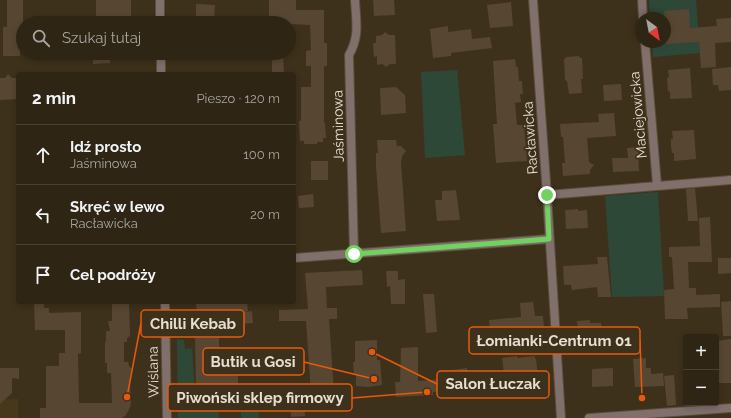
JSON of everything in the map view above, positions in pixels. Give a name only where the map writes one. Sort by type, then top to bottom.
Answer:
[{"type":"street","points":[[160,0],[160,16]]},
{"type":"street","name":"Jaśminowa","points":[[354,254],[349,55],[356,40],[357,33],[355,0]]},
{"type":"street","name":"Racławicka","points":[[533,0],[561,418]]},
{"type":"street","points":[[642,0],[643,12]]},
{"type":"street","name":"Maciejowicka","points":[[646,48],[657,186]]},
{"type":"street","points":[[161,60],[161,72]]},
{"type":"street","points":[[547,195],[731,180]]},
{"type":"street","points":[[296,258],[549,239]]},
{"type":"street","name":"Wiślana","points":[[165,304],[167,418]]},
{"type":"street","points":[[589,418],[731,408]]},
{"type":"shaded area","points":[[0,399],[18,399],[18,418],[0,418]]},
{"type":"green space","points":[[649,0],[696,0],[700,53],[653,57],[652,48],[671,48],[671,12],[650,12]]},
{"type":"green space","points":[[457,70],[465,155],[425,158],[421,72]]},
{"type":"green space","points":[[658,192],[664,296],[612,297],[605,196]]},
{"type":"green space","points":[[177,339],[184,340],[185,349],[192,348],[195,395],[218,395],[219,418],[178,418]]},
{"type":"green space","points":[[240,395],[258,395],[259,418],[241,418]]},
{"type":"building","points":[[7,0],[23,0],[23,16],[16,16],[16,56],[3,56],[3,27],[7,27]]},
{"type":"building","points":[[96,0],[131,0],[131,16],[96,16]]},
{"type":"building","points":[[269,0],[296,0],[296,10],[324,10],[324,43],[327,43],[327,66],[324,66],[324,123],[326,138],[323,138],[323,142],[317,142],[317,144],[304,144],[304,141],[300,141],[299,121],[301,121],[301,87],[311,87],[311,66],[306,66],[306,51],[311,50],[310,25],[296,24],[296,16],[269,16]]},
{"type":"building","points":[[373,0],[394,0],[395,15],[374,16]]},
{"type":"building","points":[[511,2],[513,26],[490,28],[487,5]]},
{"type":"building","points":[[196,4],[215,5],[214,16],[196,16]]},
{"type":"building","points":[[689,9],[690,28],[717,26],[716,19],[731,18],[731,42],[715,43],[716,67],[701,68],[699,42],[671,44],[671,12],[664,11]]},
{"type":"building","points":[[448,26],[448,32],[471,29],[472,39],[490,37],[492,48],[451,53],[451,56],[433,58],[430,29]]},
{"type":"building","points":[[385,32],[389,35],[395,35],[396,64],[390,64],[386,67],[383,64],[377,65],[377,56],[374,57],[373,43],[376,43],[376,36],[382,35]]},
{"type":"building","points":[[579,56],[582,58],[582,93],[569,94],[567,81],[565,80],[564,59],[566,57]]},
{"type":"building","points":[[515,59],[516,67],[518,67],[519,81],[522,81],[523,94],[520,94],[521,102],[515,103],[517,125],[524,125],[527,161],[496,163],[493,124],[497,124],[493,61]]},
{"type":"building","points":[[93,60],[110,60],[110,63],[93,64]]},
{"type":"building","points":[[272,60],[283,60],[284,72],[272,72]]},
{"type":"building","points":[[731,67],[731,90],[719,91],[718,85],[713,85],[712,69]]},
{"type":"building","points":[[690,68],[692,98],[670,99],[667,78],[669,77],[668,70]]},
{"type":"building","points":[[8,74],[12,78],[16,78],[16,99],[0,100],[0,78],[5,78]]},
{"type":"building","points":[[621,84],[622,100],[604,101],[603,85]]},
{"type":"building","points":[[396,87],[405,95],[406,113],[381,115],[380,88]]},
{"type":"building","points":[[614,113],[616,136],[587,138],[589,162],[594,165],[590,170],[590,174],[563,176],[562,163],[565,163],[563,137],[561,137],[560,124],[599,122],[598,114]]},
{"type":"building","points":[[694,130],[696,159],[674,161],[674,153],[672,153],[671,146],[671,139],[673,139],[672,131]]},
{"type":"building","points":[[377,140],[396,140],[397,146],[401,146],[406,151],[402,156],[401,163],[406,231],[381,233],[376,166],[376,153],[378,153]]},
{"type":"building","points":[[638,147],[639,171],[613,172],[612,158],[628,158],[627,148]]},
{"type":"building","points":[[311,161],[328,161],[328,180],[311,180]]},
{"type":"building","points":[[695,188],[698,221],[688,221],[686,189]]},
{"type":"building","points":[[456,190],[460,220],[437,221],[435,200],[442,200],[442,191]]},
{"type":"building","points":[[313,194],[314,207],[299,208],[298,196]]},
{"type":"building","points":[[578,209],[578,211],[587,210],[588,228],[566,229],[565,210]]},
{"type":"building","points":[[710,217],[712,262],[688,262],[689,288],[696,288],[696,295],[720,294],[720,307],[687,308],[688,319],[665,319],[664,290],[674,289],[672,257],[669,257],[669,247],[700,246],[699,218]]},
{"type":"building","points":[[597,257],[607,257],[611,297],[598,297],[597,287],[572,290],[571,285],[564,285],[563,266],[598,264]]},
{"type":"building","points":[[718,258],[731,258],[731,273],[718,274]]},
{"type":"building","points":[[362,270],[363,285],[326,287],[327,308],[337,308],[337,319],[329,319],[334,392],[311,394],[306,321],[279,321],[279,310],[308,309],[305,273]]},
{"type":"building","points":[[386,271],[398,271],[398,280],[405,279],[405,304],[391,304],[390,286],[387,287]]},
{"type":"building","points":[[423,294],[434,294],[437,332],[426,333]]},
{"type":"building","points":[[731,301],[731,336],[723,336],[721,302]]},
{"type":"building","points":[[533,302],[535,316],[543,316],[544,329],[490,334],[489,320],[521,317],[520,303]]},
{"type":"building","points":[[34,304],[44,304],[44,308],[49,308],[49,313],[81,312],[81,353],[78,354],[79,403],[112,403],[111,373],[107,373],[107,363],[105,363],[106,331],[110,331],[108,321],[112,321],[112,304],[129,304],[130,336],[127,338],[127,342],[124,342],[124,362],[128,362],[132,369],[130,377],[131,405],[126,415],[122,418],[40,418],[40,408],[46,408],[46,366],[59,366],[59,353],[65,353],[65,330],[35,330]]},
{"type":"building","points":[[196,304],[247,304],[248,311],[245,312],[252,311],[253,323],[240,324],[239,312],[197,314]]},
{"type":"building","points":[[590,320],[590,323],[601,323],[602,336],[596,336],[597,342],[582,342],[582,331],[578,331],[577,321]]},
{"type":"building","points":[[195,338],[219,338],[219,372],[238,372],[238,393],[200,394],[196,390]]},
{"type":"building","points":[[731,339],[731,383],[719,383],[719,341]]},
{"type":"building","points":[[377,340],[377,360],[380,360],[382,385],[368,387],[356,386],[356,375],[354,375],[353,362],[355,362],[355,341]]},
{"type":"building","points":[[418,347],[418,381],[447,379],[446,371],[467,368],[469,387],[433,392],[433,395],[396,397],[395,382],[400,382],[401,348]]},
{"type":"building","points":[[286,354],[287,367],[282,368],[283,374],[260,376],[258,357]]},
{"type":"building","points":[[517,356],[517,358],[535,356],[540,393],[528,394],[528,396],[507,397],[502,358]]},
{"type":"building","points":[[646,358],[646,368],[651,368],[651,374],[663,373],[664,386],[635,387],[633,359]]},
{"type":"building","points":[[0,368],[19,368],[19,379],[12,378],[12,393],[0,404]]},
{"type":"building","points":[[613,368],[613,386],[592,387],[592,369]]},
{"type":"building","points":[[674,375],[676,405],[667,406],[664,376]]},
{"type":"building","points":[[304,399],[305,416],[291,417],[290,400]]},
{"type":"place","name":"Salon Łuczak","points":[[372,352]]},
{"type":"place","name":"Butik u Gosi","points":[[374,379]]},
{"type":"place","name":"Piwoński sklep firmowy","points":[[427,392]]},
{"type":"place","name":"Chilli Kebab","points":[[127,397]]},
{"type":"place","name":"Łomianki-Centrum 01","points":[[642,398]]},
{"type":"route","points":[[354,254],[549,239],[547,195]]}]
